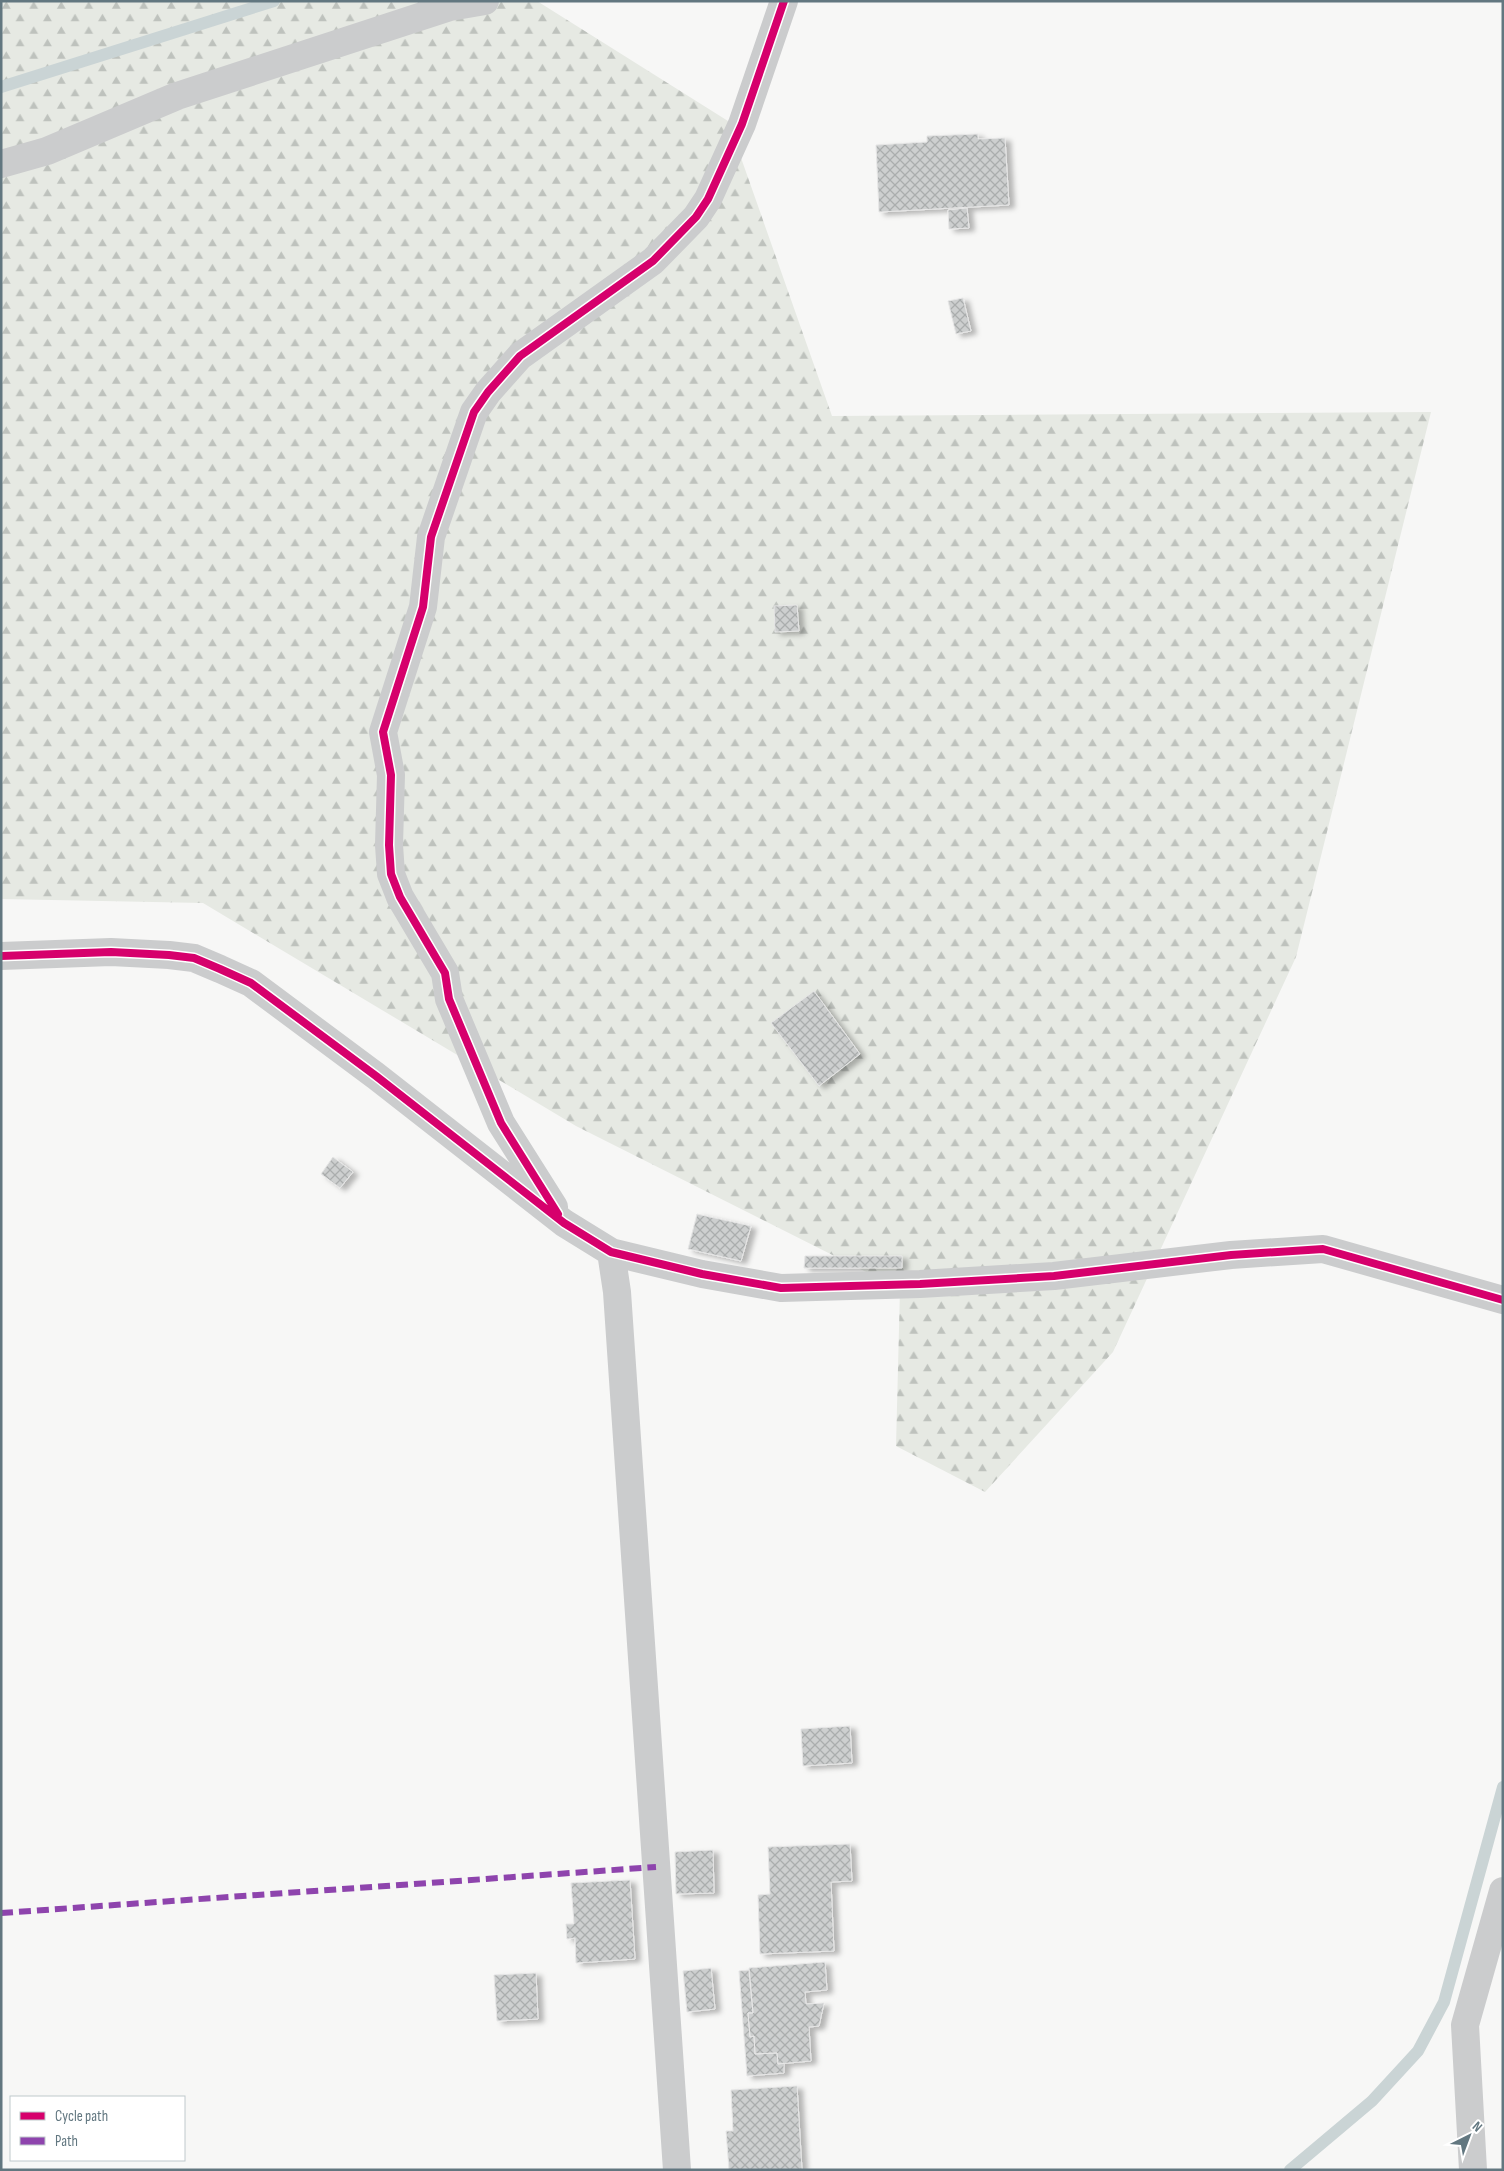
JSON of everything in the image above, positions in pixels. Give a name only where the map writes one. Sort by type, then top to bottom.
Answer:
[{"type":"street","points":[[1,164],[47,151],[177,96],[450,7],[485,1]]},
{"type":"street","points":[[564,1223],[501,1123],[449,999],[445,973],[400,897],[392,874],[389,845],[392,775],[383,732],[423,607],[431,537],[474,412],[488,392],[520,356],[665,251],[696,217],[708,199],[742,124],[784,1]]},
{"type":"street","points":[[1,956],[111,952],[194,958],[251,984],[376,1076],[564,1223],[610,1252],[702,1274],[781,1288],[831,1288],[1054,1276],[1231,1255],[1323,1249],[1503,1300]]},
{"type":"street","points":[[610,1252],[617,1292],[677,2170]]},
{"type":"street","points":[[1473,2170],[1465,2026],[1503,1891]]},
{"type":"green space","points":[[1,1],[537,1],[728,121],[832,416],[1431,412],[1296,957],[1113,1352],[985,1492],[896,1446],[900,1289],[576,1126],[203,903],[1,899]]},
{"type":"building","points":[[978,134],[978,139],[1005,138],[1009,205],[879,212],[876,145],[927,142],[927,136]]},
{"type":"building","points":[[967,208],[969,228],[949,229],[948,210]]},
{"type":"building","points":[[963,298],[971,331],[956,334],[948,301]]},
{"type":"building","points":[[797,605],[799,631],[775,632],[774,606]]},
{"type":"building","points":[[814,991],[860,1054],[819,1086],[771,1023]]},
{"type":"building","points":[[333,1157],[353,1172],[340,1188],[321,1174]]},
{"type":"building","points":[[697,1214],[751,1226],[741,1261],[688,1249]]},
{"type":"building","points":[[805,1256],[902,1256],[902,1268],[804,1268]]},
{"type":"building","points":[[850,1726],[852,1763],[803,1766],[801,1729]]},
{"type":"building","points":[[850,1844],[852,1881],[831,1882],[834,1951],[760,1954],[758,1895],[770,1894],[768,1847]]},
{"type":"building","points":[[713,1850],[714,1893],[676,1894],[675,1852]]},
{"type":"building","points":[[630,1880],[635,1959],[576,1963],[575,1938],[567,1939],[566,1924],[574,1924],[571,1883]]},
{"type":"building","points":[[825,1962],[827,1990],[805,1992],[806,2004],[824,2003],[819,2026],[809,2027],[811,2061],[778,2064],[777,2053],[755,2054],[754,2036],[750,2037],[748,2013],[753,2013],[749,1968]]},
{"type":"building","points":[[711,1968],[715,2009],[687,2012],[683,1971]]},
{"type":"building","points":[[749,1970],[753,2013],[748,2013],[750,2037],[754,2036],[755,2054],[777,2053],[778,2064],[784,2063],[784,2073],[747,2076],[739,1971]]},
{"type":"building","points":[[536,1973],[538,2019],[497,2021],[494,1975]]},
{"type":"building","points":[[797,2086],[802,2170],[729,2170],[726,2131],[733,2131],[731,2090]]},
{"type":"waterway","points":[[1,87],[274,1]]},
{"type":"waterway","points":[[1290,2170],[1372,2101],[1418,2051],[1444,2002],[1503,1787]]},
{"type":"marked path","points":[[1,1913],[656,1867]]},
{"type":"cycle path","points":[[558,1214],[501,1123],[449,999],[445,973],[400,897],[391,874],[389,845],[391,775],[383,732],[423,607],[431,537],[474,412],[488,392],[520,356],[653,261],[696,217],[708,199],[742,124],[784,1]]},
{"type":"cycle path","points":[[1,956],[111,952],[169,955],[194,958],[251,983],[376,1076],[564,1223],[611,1252],[702,1274],[781,1288],[920,1284],[1054,1276],[1231,1255],[1323,1249],[1503,1300]]}]
